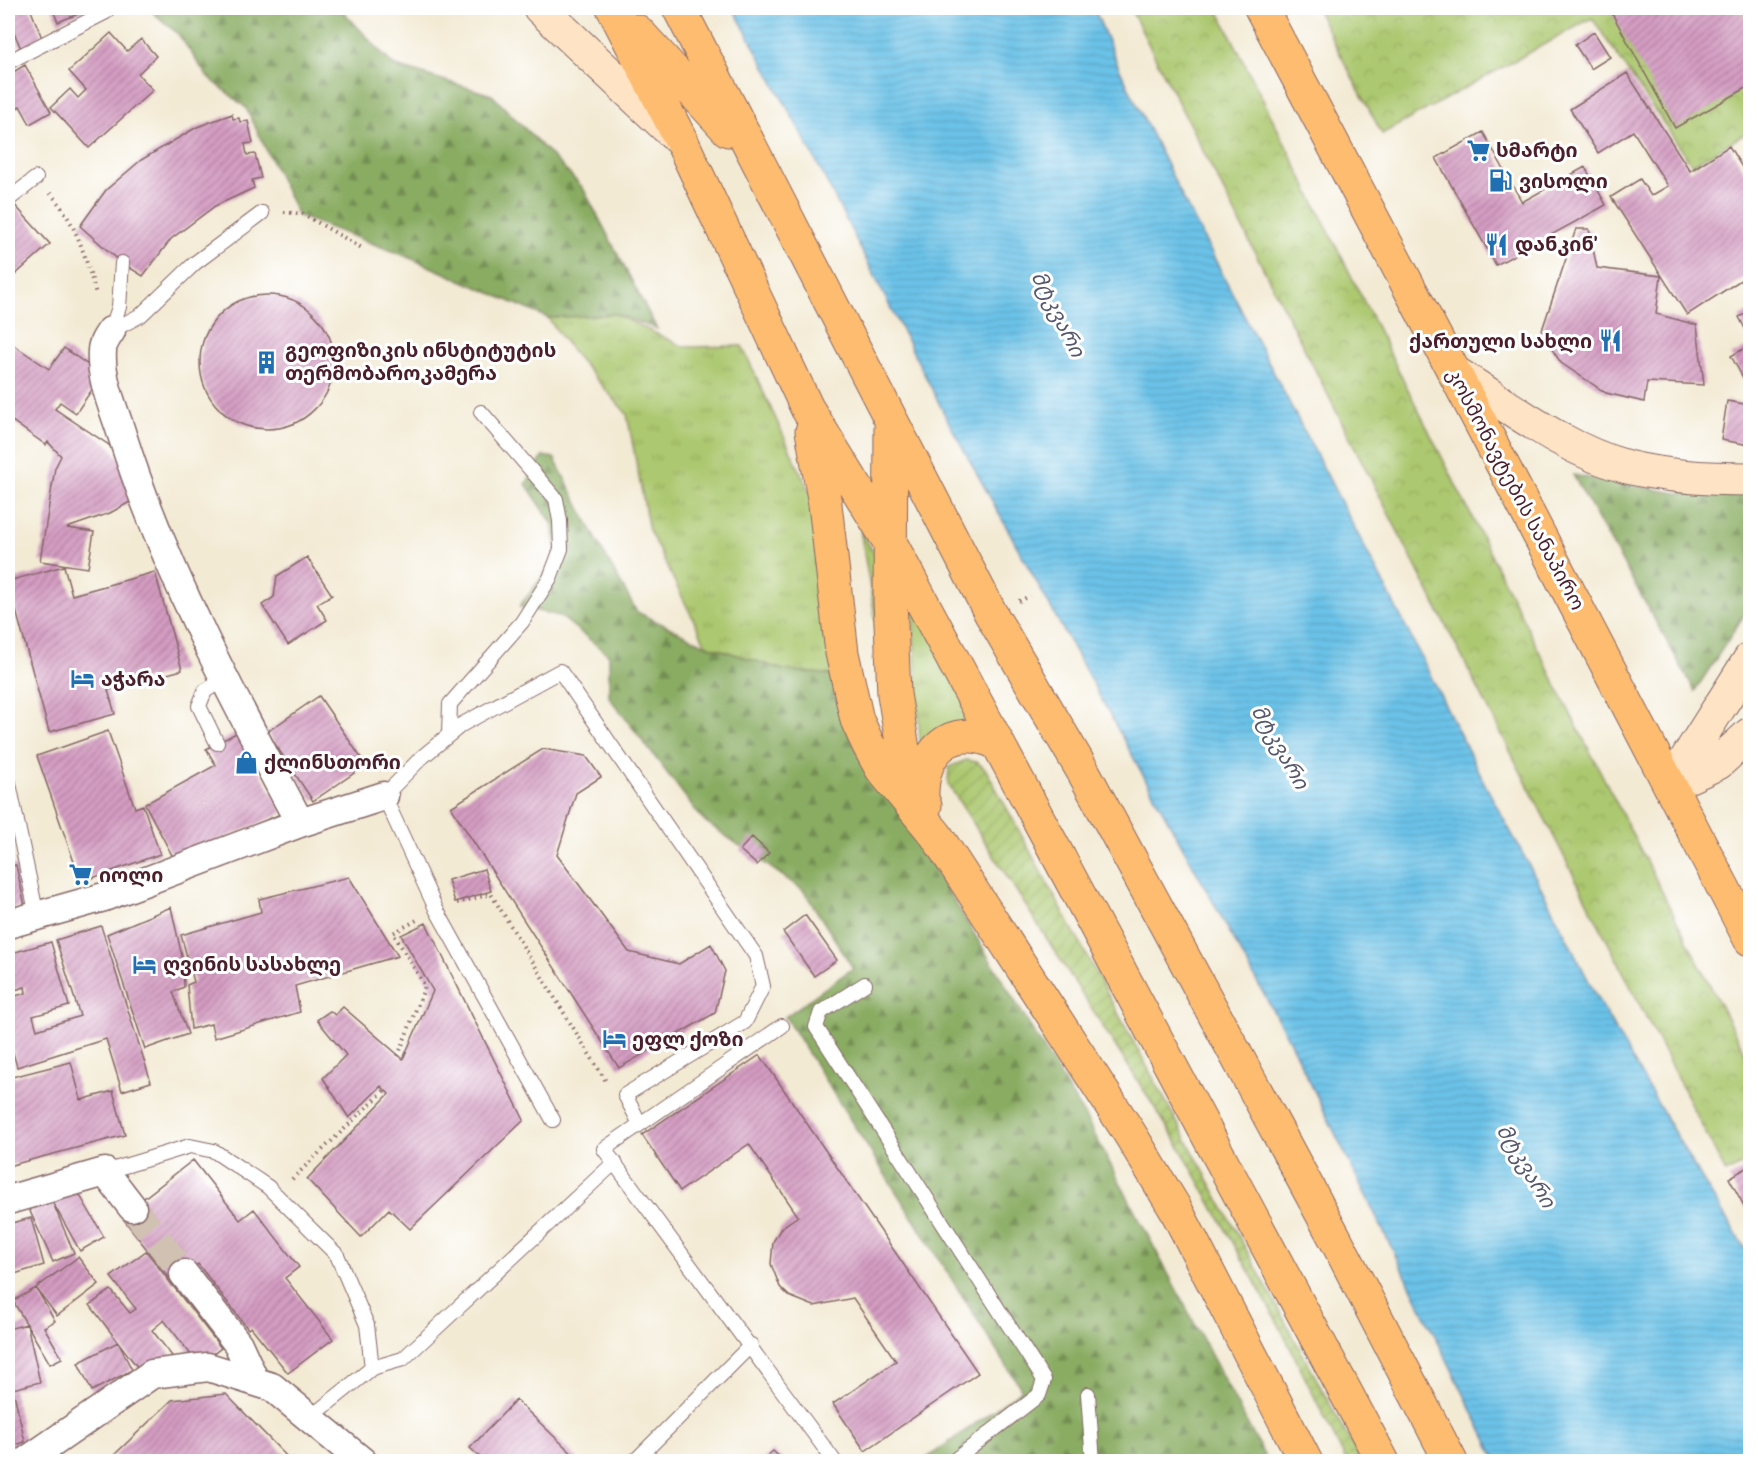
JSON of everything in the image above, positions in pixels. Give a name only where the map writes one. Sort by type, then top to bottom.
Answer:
[{"type":"main road","points":[[540,8],[681,140]]},
{"type":"main road","points":[[614,8],[681,140],[807,408],[891,544],[1383,1461]]},
{"type":"main road","points":[[614,8],[754,157]]},
{"type":"main road","points":[[679,8],[891,424],[1006,641],[1084,773],[1335,1238],[1451,1461]]},
{"type":"main road","name":"კოსმონავტების სანაპირო","points":[[1261,8],[1455,372],[1750,939]]},
{"type":"main road","points":[[1455,372],[1574,446],[1626,467],[1694,478],[1750,479]]},
{"type":"main road","points":[[807,408],[825,504],[842,653],[856,720],[881,768],[936,835],[1130,1134],[1170,1200],[1306,1461]]},
{"type":"main road","points":[[891,424],[891,629],[896,712],[904,755],[936,835]]},
{"type":"main road","points":[[1670,785],[1750,659]]},
{"type":"main road","points":[[1726,696],[1730,713],[1738,722],[1750,724]]},
{"type":"main road","points":[[1670,785],[1718,763],[1750,734]]},
{"type":"main road","points":[[922,800],[925,768],[941,745],[976,735],[997,743]]},
{"type":"street","points":[[111,331],[102,348],[102,361],[108,393],[130,460],[168,556],[223,680],[300,823]]},
{"type":"street","points":[[8,924],[104,897],[300,823],[384,796]]},
{"type":"street","points":[[8,1200],[105,1172],[132,1207]]},
{"type":"street","points":[[184,1274],[238,1344],[255,1381]]},
{"type":"street","points":[[26,1461],[152,1374],[208,1366],[272,1387],[363,1461]]},
{"type":"lane","points":[[8,62],[105,12]]},
{"type":"lane","points":[[8,200],[36,178]]},
{"type":"lane","points":[[111,331],[141,315],[195,263],[262,213]]},
{"type":"lane","points":[[111,331],[119,307],[123,263]]},
{"type":"lane","points":[[449,734],[450,704],[522,622],[550,578],[561,549],[556,499],[481,412]]},
{"type":"lane","points":[[553,1120],[436,909],[384,796],[421,758],[449,734],[560,670],[756,956],[764,986],[744,1022],[625,1095],[640,1124]]},
{"type":"lane","points":[[217,743],[199,706],[205,691],[223,680]]},
{"type":"lane","points":[[8,779],[37,916]]},
{"type":"lane","points":[[865,984],[821,1012],[816,1027],[1044,1380],[1039,1395],[952,1461]]},
{"type":"lane","points":[[782,1026],[604,1149],[835,1461]]},
{"type":"lane","points":[[105,1172],[190,1146],[214,1151],[276,1194],[338,1256],[367,1325],[372,1368]]},
{"type":"lane","points":[[311,1417],[372,1368],[403,1359],[615,1162]]},
{"type":"lane","points":[[634,1461],[751,1346]]},
{"type":"lane","points":[[1088,1394],[1093,1461]]},
{"type":"path","points":[[36,178],[72,221],[79,234],[98,301],[111,331]]},
{"type":"path","points":[[262,213],[296,211],[362,248]]},
{"type":"path","points":[[398,1056],[425,986],[393,933],[436,909],[491,894],[618,1101],[625,1095]]},
{"type":"path","points":[[276,1194],[385,1090]]},
{"type":"green space","points":[[148,8],[340,8],[393,65],[492,95],[583,188],[657,329],[615,314],[548,318],[403,255],[298,216],[246,108],[207,76],[179,35]]},
{"type":"green space","points":[[1130,8],[1217,8],[1561,695],[1750,1063],[1750,1160],[1726,1173]]},
{"type":"green space","points":[[1316,8],[1750,8],[1750,131],[1692,165],[1592,18],[1382,134]]},
{"type":"green space","points":[[615,314],[684,347],[742,346],[819,512],[851,677],[784,670],[706,645],[649,530],[627,414],[571,350],[548,318]]},
{"type":"green space","points":[[543,456],[554,458],[637,612],[706,645],[784,670],[851,677],[878,775],[1087,1120],[1267,1461],[923,1461],[1022,1390],[785,1017],[853,968],[804,891],[703,820],[609,697],[609,655],[560,616],[519,607],[557,557],[553,524],[526,484]]},
{"type":"green space","points":[[1573,475],[1677,493],[1750,491],[1750,606],[1695,691]]},
{"type":"green space","points":[[860,529],[880,563],[887,688]]},
{"type":"green space","points":[[912,598],[978,728],[921,761]]},
{"type":"green space","points":[[966,760],[977,762],[986,770],[1361,1461],[1346,1461],[1280,1327],[1178,1144],[948,784],[949,767]]},
{"type":"water","name":"მტკვარი","points":[[733,8],[1094,8],[1120,70],[1186,204],[1403,621],[1487,788],[1601,1005],[1692,1163],[1750,1257],[1750,1461],[1497,1461],[1288,1038],[949,423],[814,157]]},
{"type":"building","points":[[8,8],[30,8],[44,43],[22,51],[13,30],[8,33]]},
{"type":"building","points":[[52,8],[93,8],[58,22]]},
{"type":"building","points":[[1609,8],[1740,8],[1750,27],[1750,86],[1675,128]]},
{"type":"building","points":[[1594,32],[1610,57],[1591,69],[1575,45]]},
{"type":"building","points":[[111,33],[127,51],[141,39],[156,56],[138,74],[153,90],[89,148],[51,107],[70,89],[78,98],[86,90],[69,71]]},
{"type":"building","points":[[25,65],[51,112],[30,124],[20,106],[8,113],[8,75]]},
{"type":"building","points":[[1627,73],[1690,171],[1729,146],[1750,180],[1750,274],[1687,315],[1611,197],[1640,179],[1651,196],[1668,186],[1633,131],[1598,153],[1570,109]]},
{"type":"building","points":[[232,114],[233,119],[239,118],[240,122],[248,121],[253,143],[245,144],[247,155],[255,154],[261,178],[252,180],[254,188],[215,206],[171,239],[143,276],[122,263],[80,226],[106,190],[141,160],[197,127]]},
{"type":"building","points":[[1483,132],[1522,202],[1585,167],[1606,205],[1496,265],[1436,158]]},
{"type":"building","points":[[12,202],[50,244],[8,281],[8,206]]},
{"type":"building","points":[[1576,229],[1589,229],[1597,268],[1661,276],[1656,314],[1697,325],[1704,385],[1647,382],[1644,402],[1606,393],[1561,363],[1541,333]]},
{"type":"building","name":"გეოფიზიკის ინსტიტუტის თერმობაროკამერა","points":[[267,295],[293,300],[314,315],[329,336],[334,362],[329,388],[314,409],[293,424],[267,429],[241,424],[220,409],[205,388],[200,362],[205,336],[220,315],[241,300]]},
{"type":"building","points":[[1750,311],[1750,338],[1739,317]]},
{"type":"building","points":[[12,344],[49,369],[64,348],[102,375],[76,413],[60,402],[55,409],[109,445],[124,464],[139,497],[110,513],[67,528],[94,532],[88,568],[40,561],[55,468],[61,456],[48,442],[46,445],[8,418],[8,350]]},
{"type":"building","points":[[1750,345],[1750,383],[1747,385],[1731,356]]},
{"type":"building","points":[[1727,401],[1750,405],[1750,445],[1721,440]]},
{"type":"building","points":[[307,557],[332,595],[317,604],[327,620],[288,645],[262,605],[274,597],[277,576]]},
{"type":"building","points":[[64,566],[72,595],[155,572],[182,670],[108,690],[115,714],[49,732],[8,581]]},
{"type":"building","points":[[319,696],[366,765],[313,801],[267,732]]},
{"type":"building","points":[[108,731],[135,808],[143,805],[160,854],[81,882],[37,756]]},
{"type":"building","points":[[238,732],[283,813],[174,859],[145,804],[216,765],[206,749]]},
{"type":"building","points":[[543,749],[586,756],[601,777],[576,793],[557,855],[629,952],[679,964],[711,944],[725,971],[715,1013],[619,1068],[451,807]]},
{"type":"building","points":[[752,837],[769,853],[757,865],[740,850]]},
{"type":"building","points":[[16,865],[25,906],[8,910],[8,867]]},
{"type":"building","points":[[484,869],[491,891],[455,902],[448,880]]},
{"type":"building","points":[[349,877],[398,956],[295,986],[300,1012],[214,1038],[211,1024],[191,1029],[187,985],[194,982],[181,935],[261,912],[259,899]]},
{"type":"building","points":[[171,907],[183,961],[184,987],[173,992],[188,1034],[145,1049],[107,934]]},
{"type":"building","points":[[805,915],[837,960],[814,976],[783,932]]},
{"type":"building","points":[[426,923],[524,1120],[410,1229],[389,1209],[361,1237],[307,1179],[389,1094],[381,1086],[349,1118],[323,1078],[346,1055],[317,1020],[330,1011],[335,1015],[343,1007],[403,1059],[433,991],[401,935]]},
{"type":"building","points":[[101,926],[151,1082],[122,1091],[106,1039],[17,1067],[8,1035],[8,998],[26,993],[25,987],[8,992],[8,954],[51,942],[69,1006],[33,1016],[37,1030],[80,1016],[56,940]]},
{"type":"building","points":[[760,1055],[978,1373],[865,1451],[833,1404],[896,1361],[853,1298],[814,1306],[789,1296],[780,1287],[771,1264],[773,1242],[781,1228],[798,1216],[749,1144],[680,1191],[642,1135]]},
{"type":"building","points":[[71,1062],[81,1100],[113,1091],[125,1135],[8,1166],[8,1078]]},
{"type":"building","points":[[193,1160],[240,1220],[254,1209],[299,1267],[285,1278],[333,1339],[288,1373],[251,1327],[248,1329],[198,1264],[173,1283],[121,1216]]},
{"type":"building","points":[[1750,1166],[1750,1217],[1729,1178]]},
{"type":"building","points":[[74,1185],[104,1237],[80,1251],[52,1201],[74,1253],[53,1262],[29,1209]]},
{"type":"building","points":[[31,1218],[44,1265],[8,1276],[8,1224]]},
{"type":"building","points":[[146,1251],[221,1348],[199,1365],[164,1320],[152,1330],[172,1356],[145,1377],[90,1305],[111,1290],[130,1313],[136,1309],[111,1277]]},
{"type":"building","points":[[78,1257],[99,1284],[57,1316],[36,1288]]},
{"type":"building","points":[[36,1288],[55,1321],[44,1327],[62,1358],[50,1364],[13,1301]]},
{"type":"building","points":[[27,1324],[40,1382],[13,1389],[25,1442],[8,1447],[8,1329]]},
{"type":"building","points":[[118,1342],[132,1370],[92,1391],[78,1363]]},
{"type":"building","points":[[226,1394],[291,1461],[120,1461],[114,1455],[172,1400]]},
{"type":"building","points":[[516,1400],[580,1461],[484,1461],[470,1448]]},
{"type":"building","points":[[773,1451],[784,1461],[761,1461]]},
{"type":"tunnel","points":[[132,1207],[184,1274]]},
{"type":"place","name":"სმარტი","points":[[1478,150]]},
{"type":"place","name":"ვისოლი","points":[[1501,181]]},
{"type":"place","name":"დანკინ'","points":[[1497,244]]},
{"type":"place","name":"ქართული სახლი","points":[[1610,341]]},
{"type":"place","name":"გეოფიზიკის ინსტიტუტის თერმობაროკამერა","points":[[267,362]]},
{"type":"place","name":"აჭარა","points":[[83,679]]},
{"type":"place","name":"ქლინსთორი","points":[[246,762]]},
{"type":"place","name":"იოლი","points":[[81,875]]},
{"type":"place","name":"ღვინის სასახლე","points":[[145,964]]},
{"type":"place","name":"ეფლ ქოზი","points":[[614,1039]]}]
